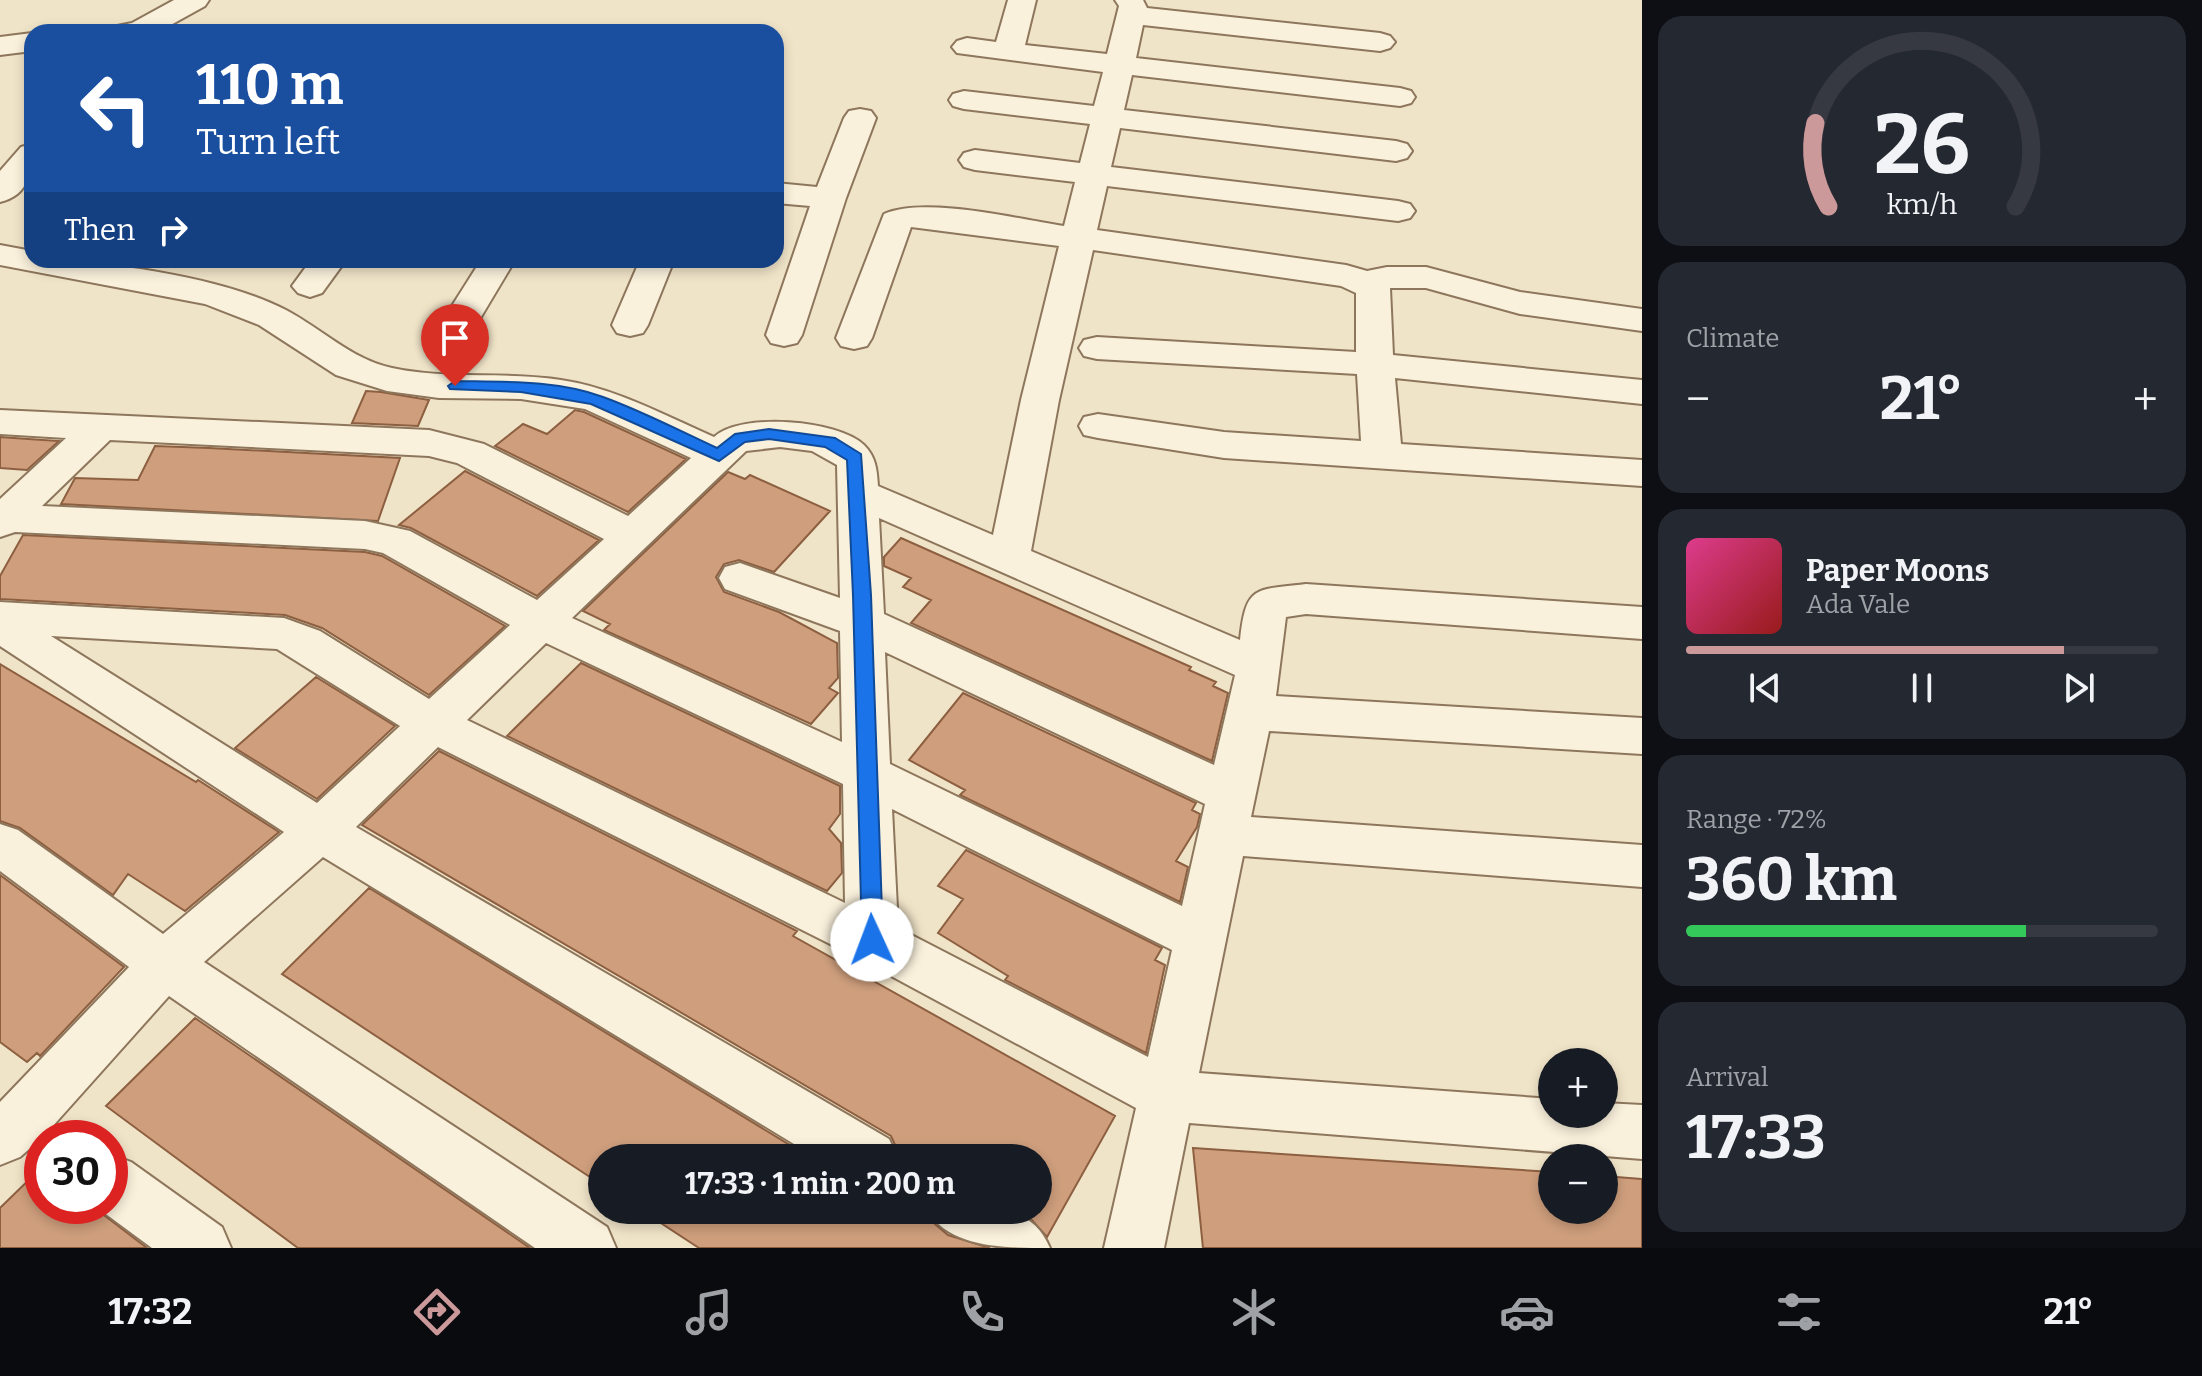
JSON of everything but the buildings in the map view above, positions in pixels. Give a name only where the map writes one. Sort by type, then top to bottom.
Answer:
[{"type":"street","points":[[149,24],[195,0]]},
{"type":"street","points":[[1008,52],[1022,0]]},
{"type":"street","points":[[1009,557],[1040,400],[1119,65],[1129,7],[1380,42]]},
{"type":"street","points":[[0,46],[24,43]]},
{"type":"street","points":[[967,47],[1400,97]]},
{"type":"street","points":[[964,100],[1396,151]]},
{"type":"street","points":[[784,335],[829,198],[860,118]]},
{"type":"street","points":[[975,160],[1398,211]]},
{"type":"street","points":[[3,204],[24,168]]},
{"type":"street","points":[[3,204],[24,192]]},
{"type":"street","points":[[784,194],[829,198]]},
{"type":"street","points":[[854,338],[896,221],[900,219],[930,217],[1076,240],[1324,272],[1365,282],[1374,290],[1375,364],[1382,454]]},
{"type":"street","points":[[0,255],[24,259]]},
{"type":"street","points":[[70,268],[214,295],[272,317],[349,367],[416,384],[563,392],[597,400],[719,455]]},
{"type":"street","points":[[468,309],[493,268]]},
{"type":"street","points":[[630,325],[654,268]]},
{"type":"street","points":[[1365,282],[1393,274],[1450,281],[1494,298],[1642,320]]},
{"type":"street","points":[[1097,348],[1375,364],[1642,392]]},
{"type":"street","points":[[429,443],[471,385]]},
{"type":"street","points":[[0,422],[429,443],[470,453],[633,536]]},
{"type":"street","points":[[10,502],[102,425]]},
{"type":"street","points":[[1098,426],[1224,445],[1642,473]]},
{"type":"street","points":[[18,1123],[165,964],[320,830],[732,442],[750,435],[769,434],[829,442],[855,457],[872,940]]},
{"type":"street","points":[[858,493],[1009,557],[1254,689],[1642,736]]},
{"type":"street","points":[[10,502],[382,537],[395,541],[541,622],[867,774],[1201,940]]},
{"type":"street","points":[[740,578],[863,623],[1227,815],[1642,866]]},
{"type":"street","points":[[1134,1248],[1254,689],[1265,608],[1295,599],[1642,623]]},
{"type":"street","points":[[0,618],[284,634],[304,642],[433,724],[872,940],[1168,1096],[1642,1132]]},
{"type":"street","points":[[0,625],[320,830],[846,1144]]},
{"type":"street","points":[[0,844],[165,964],[586,1248]]},
{"type":"street","points":[[128,1195],[201,1248]]},
{"type":"street","points":[[980,1224],[1020,1248]]},
{"type":"route","points":[[455,386],[521,387],[597,400],[719,455],[741,437],[769,434],[829,442],[855,457],[872,940]]}]
